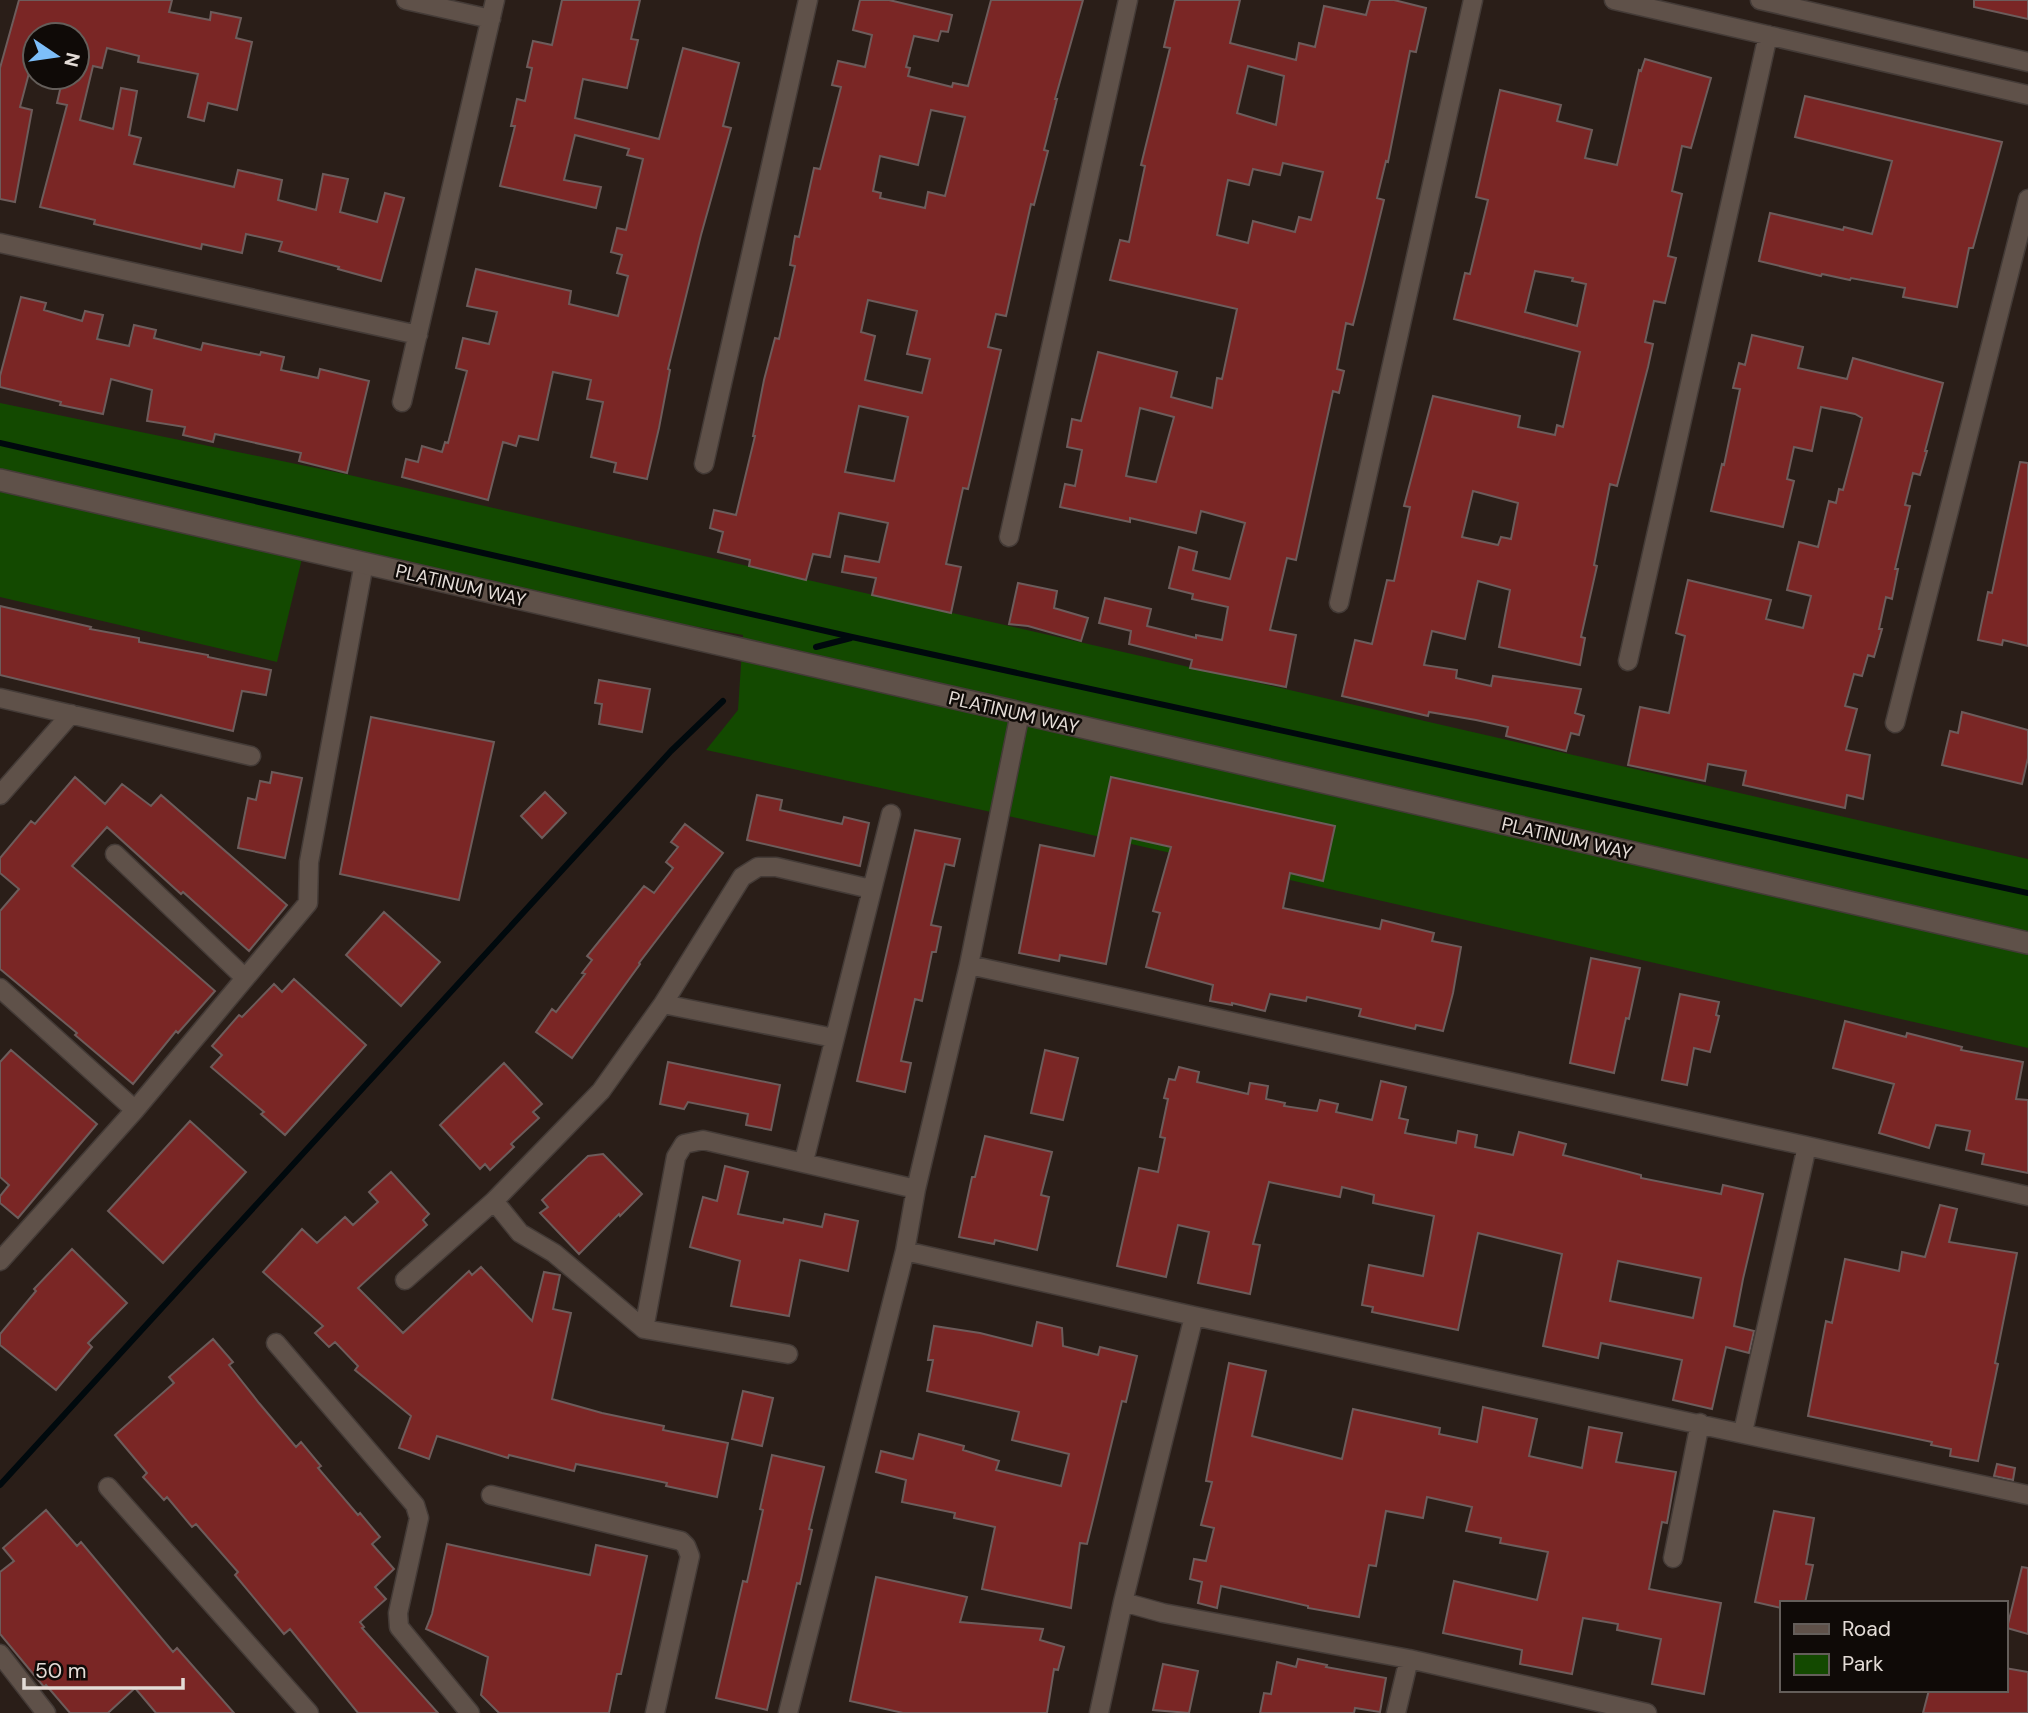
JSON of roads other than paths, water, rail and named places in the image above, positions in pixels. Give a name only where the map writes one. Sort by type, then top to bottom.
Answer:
[{"type":"street","points":[[406,0],[491,19]]},
{"type":"street","points":[[402,402],[495,0]]},
{"type":"street","points":[[704,464],[808,0]]},
{"type":"street","points":[[1009,537],[1128,0]]},
{"type":"street","points":[[1339,603],[1473,0]]},
{"type":"street","points":[[1614,0],[2028,95]]},
{"type":"street","points":[[1760,0],[1810,6],[2028,62]]},
{"type":"street","points":[[1628,661],[1768,36]]},
{"type":"street","points":[[1895,723],[2028,199]]},
{"type":"street","points":[[0,243],[418,335]]},
{"type":"street","name":"PLATINUM WAY","points":[[0,480],[2028,943]]},
{"type":"street","points":[[4,1248],[135,1110],[308,903],[309,862],[364,563]]},
{"type":"street","points":[[0,698],[251,756]]},
{"type":"street","points":[[788,1713],[905,1251],[916,1189],[969,965],[1020,713]]},
{"type":"street","points":[[0,795],[71,715]]},
{"type":"street","points":[[804,1161],[891,814]]},
{"type":"street","points":[[115,853],[244,977]]},
{"type":"street","points":[[405,1280],[494,1201],[601,1091],[663,1004],[742,877],[758,867],[776,867],[871,889]]},
{"type":"street","points":[[969,965],[2028,1196]]},
{"type":"street","points":[[0,988],[135,1110]]},
{"type":"street","points":[[663,1004],[834,1038]]},
{"type":"street","points":[[644,1329],[676,1157],[684,1144],[703,1140],[804,1161],[916,1189]]},
{"type":"street","points":[[1743,1432],[1807,1146]]},
{"type":"street","points":[[494,1201],[520,1233],[554,1253],[644,1329],[788,1354]]},
{"type":"street","points":[[905,1251],[1194,1316],[2028,1495]]},
{"type":"street","points":[[1099,1713],[1123,1602],[1194,1316]]},
{"type":"street","points":[[276,1343],[415,1505],[419,1518],[398,1614],[399,1627],[470,1713]]},
{"type":"street","points":[[1673,1558],[1700,1423]]},
{"type":"street","points":[[108,1487],[309,1713]]},
{"type":"street","points":[[491,1495],[681,1541],[686,1546],[690,1556],[655,1713]]},
{"type":"street","points":[[1123,1602],[1163,1613],[1409,1660],[1647,1713]]},
{"type":"street","points":[[0,1654],[46,1713]]},
{"type":"street","points":[[1396,1713],[1409,1660]]},
{"type":"waterway","points":[[0,443],[852,637],[2028,893]]},
{"type":"waterway","points":[[816,647],[851,638]]},
{"type":"waterway","points":[[0,1485],[671,751],[723,701]]}]
